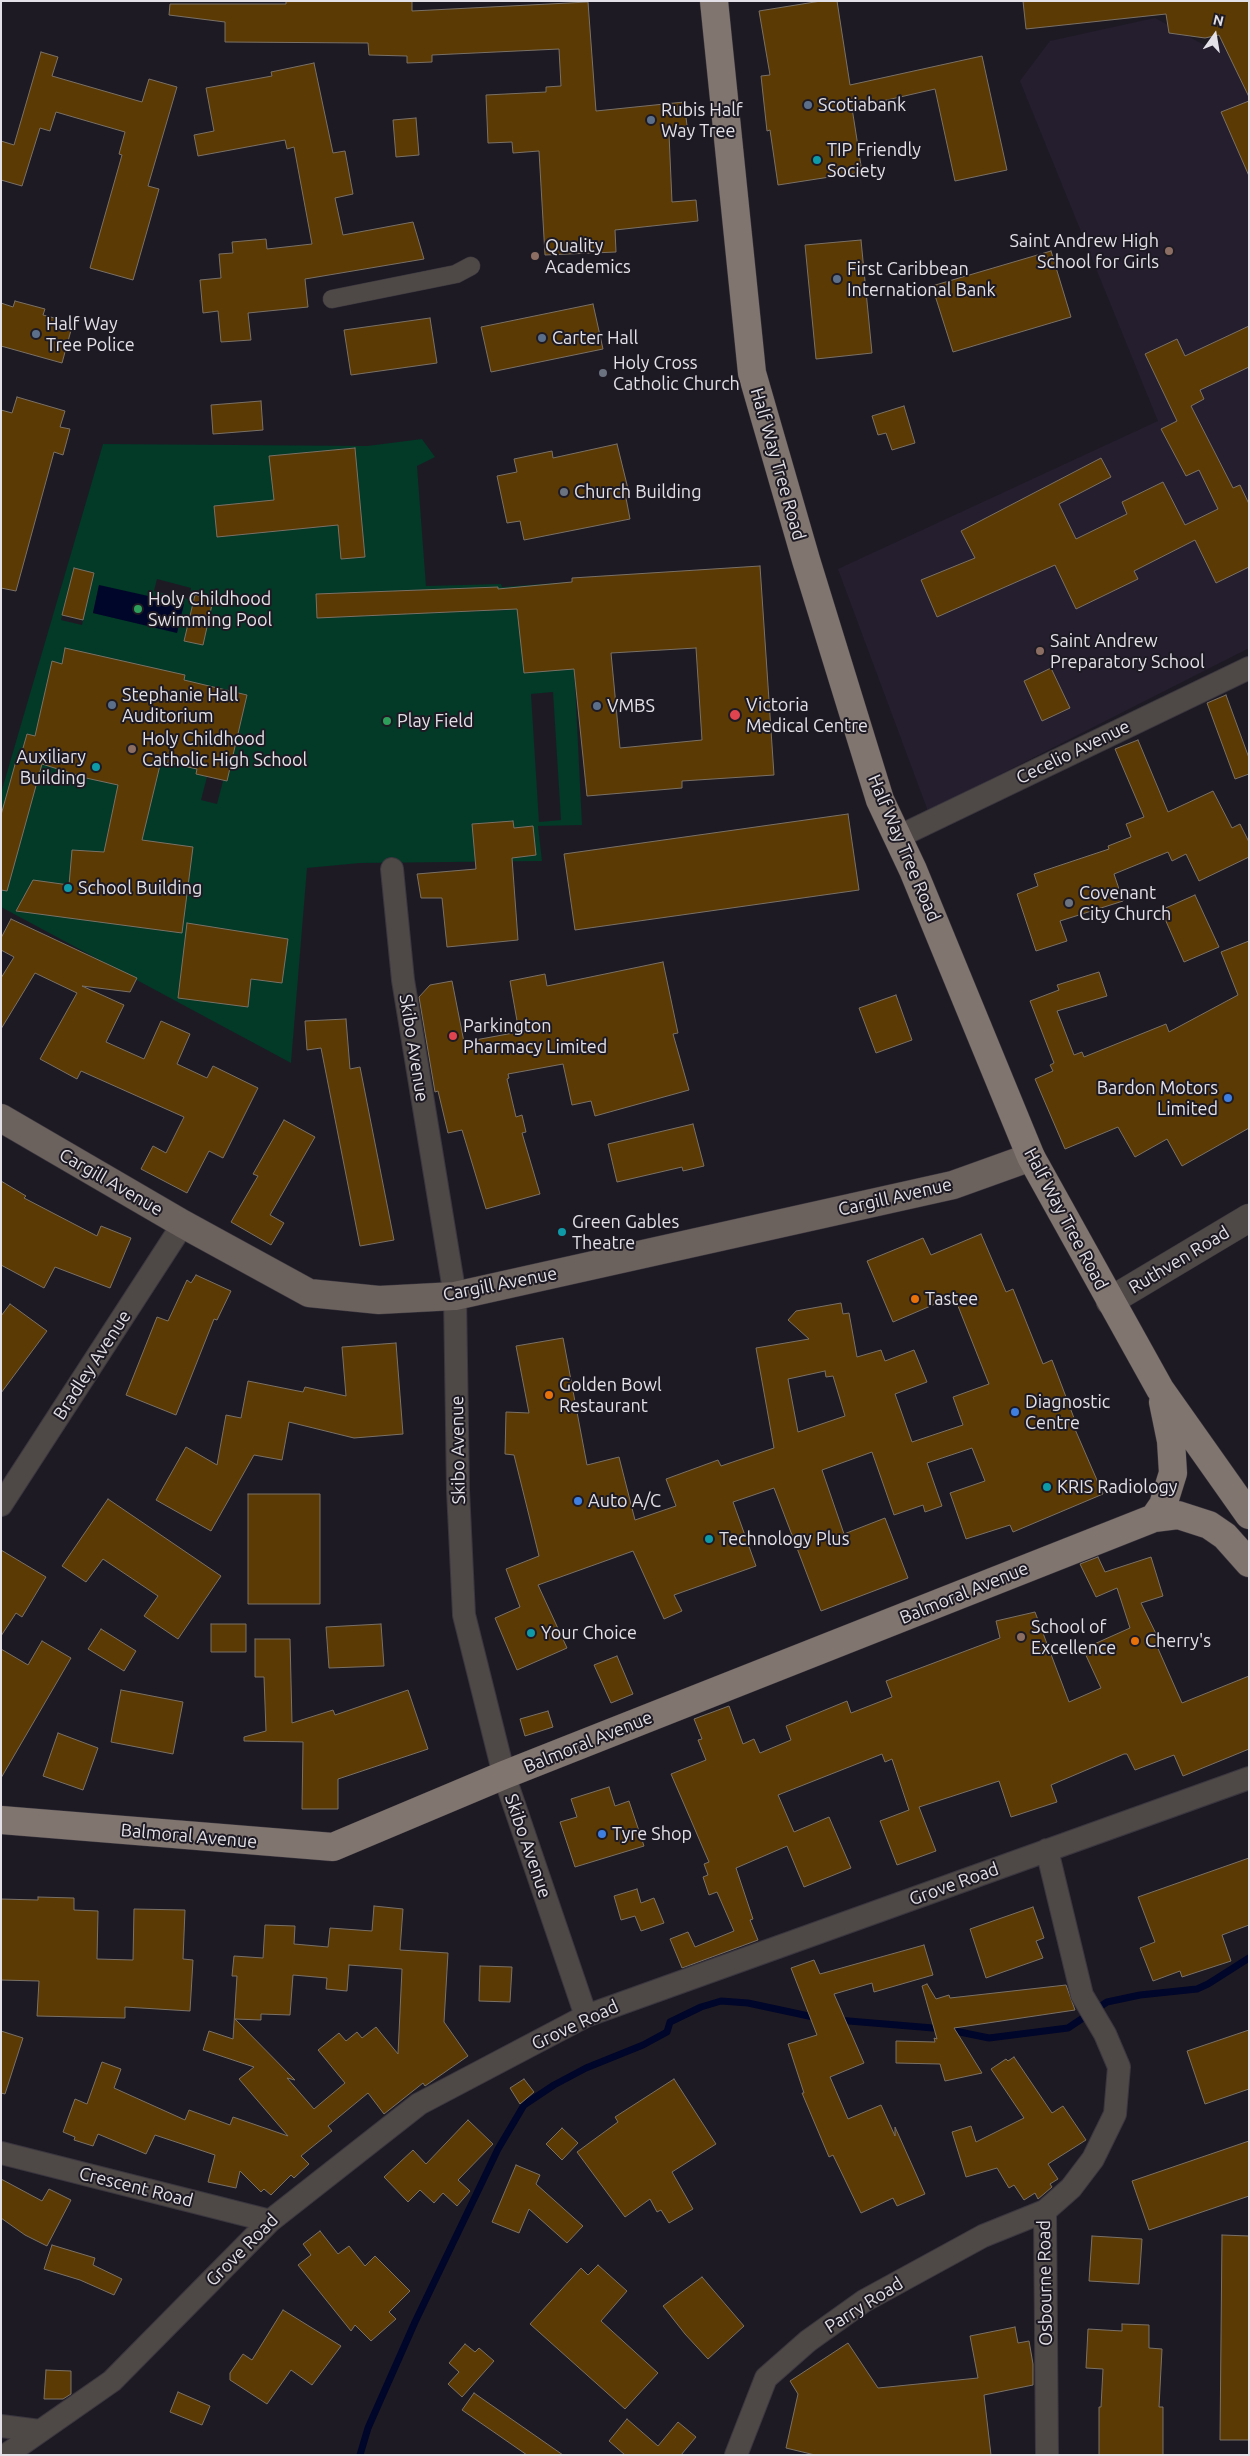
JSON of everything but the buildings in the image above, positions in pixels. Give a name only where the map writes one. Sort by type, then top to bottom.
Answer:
[{"type":"main road","name":"Half Way Tree Road","points":[[714,1],[752,373],[806,560],[880,800],[914,870],[1031,1156],[1160,1390],[1249,1515]]},
{"type":"main road","name":"Cargill Avenue","points":[[1,1118],[182,1224],[309,1293],[379,1300],[455,1296],[953,1185],[1031,1156]]},
{"type":"main road","points":[[1154,1518],[1163,1505],[1173,1473],[1171,1441],[1160,1390]]},
{"type":"main road","points":[[1154,1518],[1178,1515],[1209,1525],[1225,1536],[1249,1563]]},
{"type":"main road","name":"Balmoral Avenue","points":[[1,1820],[333,1847],[504,1776],[1154,1518]]},
{"type":"street","points":[[332,299],[456,274],[470,266]]},
{"type":"street","name":"Cecelio Avenue","points":[[898,837],[1249,668]]},
{"type":"street","name":"Skibo Avenue","points":[[392,869],[403,980],[455,1296],[458,1490],[464,1615],[504,1776],[586,2016]]},
{"type":"street","name":"Ruthven Road","points":[[1110,1302],[1249,1218]]},
{"type":"street","name":"Bradley Avenue","points":[[1,1505],[182,1224]]},
{"type":"street","name":"Grove Road","points":[[6,2455],[112,2381],[270,2220],[419,2104],[586,2016],[1249,1778]]},
{"type":"street","name":"Osbourne Road","points":[[1047,1850],[1078,1982],[1085,2000],[1098,2022],[1119,2067],[1115,2114],[1093,2159],[1071,2188],[1045,2211],[1047,2455]]},
{"type":"street","name":"Crescent Road","points":[[1,2153],[270,2220]]},
{"type":"street","name":"Parry Road","points":[[736,2455],[766,2378],[808,2341],[864,2301],[983,2236],[1045,2211]]},
{"type":"street","points":[[1,2426],[40,2431]]},
{"type":"shaded area","name":"Saint Andrew High School for Girls","points":[[1155,18],[1204,45],[1249,35],[1249,648],[928,811],[838,569],[1158,421],[1020,81],[1050,41]]},
{"type":"green space","name":"Holy Childhood Catholic High School","points":[[422,439],[435,457],[417,466],[426,586],[501,584],[502,587],[570,582],[582,825],[538,826],[542,861],[360,863],[307,868],[291,1063],[1,907],[1,793],[103,444],[367,446]],"holes":[[[354,448],[365,557],[341,559],[338,525],[217,537],[214,506],[337,494],[272,478],[270,456]],[[74,568],[94,573],[82,625],[61,620]],[[157,579],[191,588],[189,599],[154,591]],[[99,585],[177,632],[93,613]],[[498,587],[498,595],[507,595],[508,610],[317,617],[316,594]],[[195,595],[213,599],[203,645],[184,640]],[[216,688],[247,695],[227,781],[223,781],[217,804],[201,800],[207,777],[196,774]],[[553,692],[561,820],[539,822],[531,694]],[[27,734],[63,745],[56,768],[20,757]],[[124,759],[159,767],[141,844],[107,836]],[[513,821],[514,828],[533,826],[536,855],[517,857],[473,824]],[[182,966],[252,974],[248,1006],[178,998]]]},
{"type":"water","name":"Holy Childhood Swimming Pool","points":[[99,585],[184,604],[177,633],[93,613]]},
{"type":"waterway","points":[[837,2020],[945,2029],[989,2038],[1068,2028],[1107,2002],[1140,1995],[1197,1989],[1249,1958]]},
{"type":"waterway","points":[[360,2455],[368,2428],[415,2322],[498,2149],[524,2105],[554,2085],[586,2068],[643,2045],[667,2032],[670,2022],[701,2007],[721,2001],[748,2003],[818,2018]]},
{"type":"place","name":"Scotiabank","points":[[808,105]]},
{"type":"place","name":"Rubis Half Way Tree","points":[[651,120]]},
{"type":"place","name":"TIP Friendly Society","points":[[817,160]]},
{"type":"place","name":"Saint Andrew High School for Girls","points":[[1169,251]]},
{"type":"place","name":"Quality Academics","points":[[535,256]]},
{"type":"place","name":"First Caribbean International Bank","points":[[837,279]]},
{"type":"place","name":"Half Way Tree Police","points":[[36,334]]},
{"type":"place","name":"Carter Hall","points":[[542,338]]},
{"type":"place","name":"Holy Cross Catholic Church","points":[[603,373]]},
{"type":"place","name":"Church Building","points":[[564,492]]},
{"type":"place","name":"Holy Childhood Swimming Pool","points":[[138,609]]},
{"type":"place","name":"Saint Andrew Preparatory School","points":[[1040,651]]},
{"type":"place","name":"Stephanie Hall Auditorium","points":[[112,705]]},
{"type":"place","name":"VMBS","points":[[597,706]]},
{"type":"place","name":"Victoria Medical Centre","points":[[735,715]]},
{"type":"place","name":"Play Field","points":[[387,721]]},
{"type":"place","name":"Holy Childhood Catholic High School","points":[[132,749]]},
{"type":"place","name":"Auxiliary Building","points":[[96,767]]},
{"type":"place","name":"School Building","points":[[68,888]]},
{"type":"place","name":"Covenant City Church","points":[[1069,903]]},
{"type":"place","name":"Parkington Pharmacy Limited","points":[[453,1036]]},
{"type":"place","name":"Bardon Motors Limited","points":[[1228,1098]]},
{"type":"place","name":"Green Gables Theatre","points":[[562,1232]]},
{"type":"place","name":"Tastee","points":[[915,1299]]},
{"type":"place","name":"Golden Bowl Restaurant","points":[[549,1395]]},
{"type":"place","name":"Diagnostic Centre","points":[[1015,1412]]},
{"type":"place","name":"KRIS Radiology","points":[[1047,1487]]},
{"type":"place","name":"Auto A/C","points":[[578,1501]]},
{"type":"place","name":"Technology Plus","points":[[709,1539]]},
{"type":"place","name":"Your Choice","points":[[531,1633]]},
{"type":"place","name":"School of Excellence","points":[[1021,1637]]},
{"type":"place","name":"Cherry's","points":[[1135,1641]]},
{"type":"place","name":"Tyre Shop","points":[[602,1834]]}]
